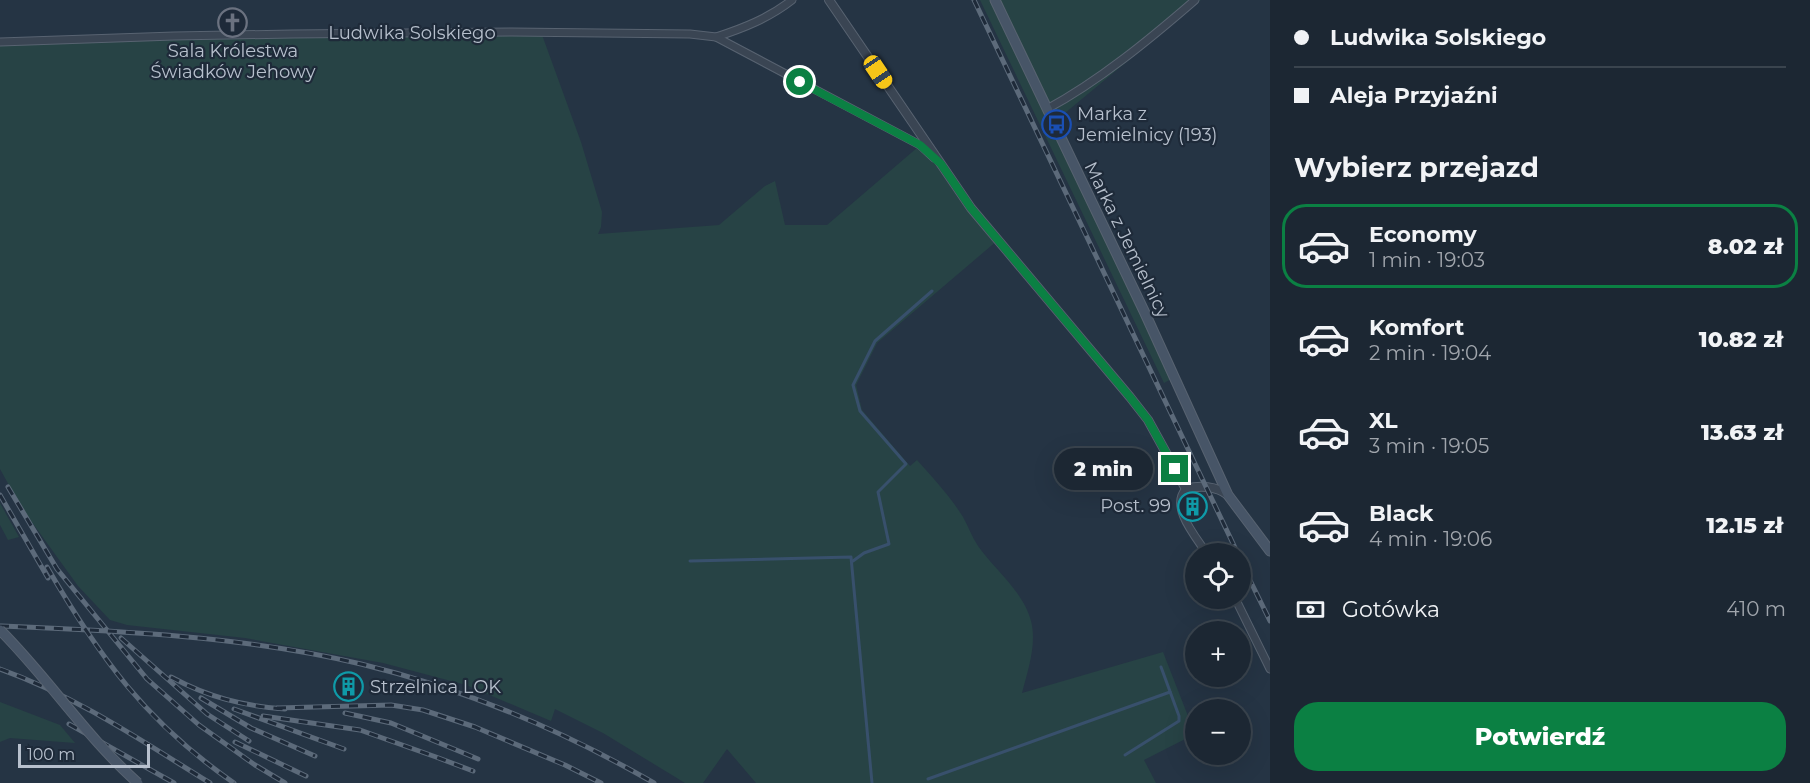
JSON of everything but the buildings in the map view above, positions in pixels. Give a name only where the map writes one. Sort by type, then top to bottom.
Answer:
[{"type":"main road","name":"Marka z Jemielnicy","points":[[995,0],[1175,377],[1228,495],[1270,551]]},
{"type":"main road","points":[[0,630],[28,660],[84,729],[138,783]]},
{"type":"street","name":"Ludwika Solskiego","points":[[716,37],[757,22],[792,0]]},
{"type":"street","points":[[829,0],[971,208],[1148,420],[1186,489]]},
{"type":"street","points":[[1047,109],[1064,100],[1122,58],[1195,0]]},
{"type":"street","name":"Ludwika Solskiego","points":[[0,42],[174,36],[477,32],[690,34],[716,37],[920,145],[941,164]]},
{"type":"street","points":[[1200,543],[1189,526],[1180,498],[1186,489],[1200,486],[1213,488],[1228,495]]},
{"type":"street","points":[[1240,609],[1270,669]]},
{"type":"green space","points":[[980,0],[1201,0],[1053,123],[1175,377],[1164,383]]},
{"type":"green space","points":[[541,32],[581,142],[602,212],[598,234],[719,225],[765,186],[775,181],[785,225],[827,225],[925,141],[998,240],[877,343],[856,385],[862,410],[910,466],[917,460],[941,487],[963,517],[978,546],[1022,600],[1031,621],[1033,639],[1022,693],[1163,652],[1185,708],[1185,739],[1144,760],[1156,783],[756,783],[727,749],[703,783],[685,783],[603,733],[555,709],[551,721],[466,685],[383,663],[245,638],[127,625],[110,620],[78,586],[21,507],[0,469],[0,42]]},
{"type":"green space","points":[[0,503],[19,537],[8,540],[0,525]]},
{"type":"green space","points":[[0,702],[60,725],[75,743],[10,738],[0,742]]},
{"type":"waterway","points":[[853,561],[864,553],[889,544],[878,492],[906,464],[860,411],[853,385],[875,341],[932,291]]},
{"type":"waterway","points":[[690,561],[851,557],[872,783]]},
{"type":"waterway","points":[[1125,755],[1179,721],[1161,667]]},
{"type":"waterway","points":[[928,779],[1170,692]]},
{"type":"railway","points":[[974,0],[1233,543]]},
{"type":"railway","points":[[8,487],[57,569],[147,679],[199,725],[255,765],[285,783]]},
{"type":"railway","points":[[0,495],[48,578]]},
{"type":"railway","points":[[47,567],[86,631],[127,686],[175,736],[234,783]]},
{"type":"railway","points":[[1251,582],[1270,621]]},
{"type":"railway","points":[[0,626],[181,636],[272,647],[361,664],[438,686],[512,713],[584,746],[654,783]]},
{"type":"railway","points":[[121,638],[207,714],[249,741]]},
{"type":"railway","points":[[0,669],[82,706],[210,783]]},
{"type":"railway","points":[[171,677],[226,699],[255,706],[285,709]]},
{"type":"railway","points":[[201,698],[251,728],[315,756]]},
{"type":"railway","points":[[277,708],[391,705],[423,710],[475,727],[565,765],[601,783]]},
{"type":"railway","points":[[234,709],[344,749]]},
{"type":"railway","points":[[345,713],[391,723],[478,759]]},
{"type":"railway","points":[[263,716],[360,730],[473,771]]},
{"type":"railway","points":[[69,724],[174,783]]},
{"type":"railway","points":[[235,742],[306,776]]},
{"type":"place","name":"Sala Królestwa Świadków Jehowy","points":[[233,22]]},
{"type":"place","name":"Marka z Jemielnicy (193)","points":[[1056,124]]},
{"type":"place","name":"Post. 99","points":[[1192,506]]},
{"type":"place","name":"Strzelnica LOK","points":[[349,687]]},
{"type":"route","points":[[800,82],[920,145],[941,164],[971,208],[1148,420],[1175,469]]}]
